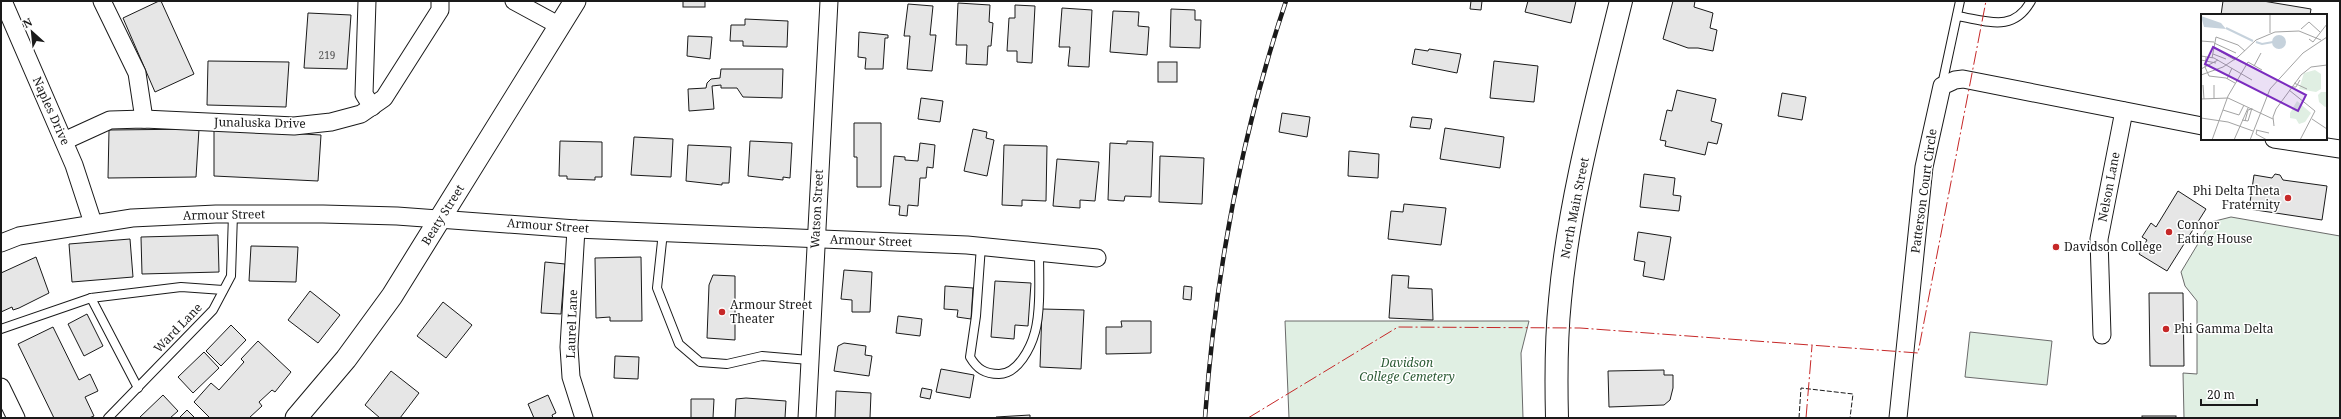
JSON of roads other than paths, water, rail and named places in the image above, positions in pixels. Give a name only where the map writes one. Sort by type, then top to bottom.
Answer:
[{"type":"main road","name":"North Main Street","points":[[1557,418],[1555,374],[1564,259],[1594,111],[1621,1]]},
{"type":"street","name":"Naples Drive","points":[[5,1],[64,141],[93,223]]},
{"type":"street","points":[[102,1],[137,73],[144,119]]},
{"type":"street","points":[[366,1],[364,94],[372,107]]},
{"type":"street","name":"Junaluska Drive","points":[[64,141],[110,120],[144,119],[294,126],[331,122],[361,114],[384,98],[440,10],[440,1]]},
{"type":"street","points":[[514,1],[560,26]]},
{"type":"street","name":"Beaty Street","points":[[296,418],[346,359],[392,296],[575,1]]},
{"type":"street","name":"Watson Street","points":[[807,418],[829,1]]},
{"type":"street","points":[[1942,86],[1954,80],[1963,80],[2201,126]]},
{"type":"street","name":"Patterson Court Circle","points":[[1898,418],[1924,168],[1942,86]]},
{"type":"street","name":"Nelson Lane","points":[[2102,335],[2100,239],[2124,111]]},
{"type":"street","points":[[2281,140],[2340,149]]},
{"type":"street","name":"Armour Street","points":[[1,243],[19,236],[132,218],[233,214],[338,214],[440,219],[576,229],[982,246],[1097,258]]},
{"type":"street","name":"Laurel Lane","points":[[576,229],[569,347],[571,376],[584,418]]},
{"type":"street","points":[[1,387],[16,418]]},
{"type":"lane","points":[[1942,86],[1960,1]]},
{"type":"lane","points":[[1957,16],[2003,23],[2017,19],[2024,13],[2031,1]]},
{"type":"lane","name":"Ward Lane","points":[[108,418],[213,310],[231,276],[233,214]]},
{"type":"lane","points":[[664,232],[657,288],[679,344],[700,362],[727,364],[762,356],[809,360]]},
{"type":"lane","points":[[982,246],[976,316],[970,357],[976,367],[990,374],[1002,374],[1016,367],[1026,354],[1035,331],[1039,252]]},
{"type":"lane","points":[[1,329],[91,298],[181,287],[223,290]]},
{"type":"lane","points":[[91,298],[138,388]]},
{"type":"railway","points":[[1205,418],[1216,312],[1232,207],[1256,103],[1286,1]]},
{"type":"place","name":"Phi Delta Theta Fraternity","points":[[2288,198]]},
{"type":"place","name":"Connor Eating House","points":[[2169,232]]},
{"type":"place","name":"Davidson College","points":[[2056,247]]},
{"type":"place","name":"Armour Street Theater","points":[[722,312]]},
{"type":"place","name":"Phi Gamma Delta","points":[[2166,329]]},
{"type":"park label","name":"Davidson College Cemetery","points":[[1407,370]]}]
